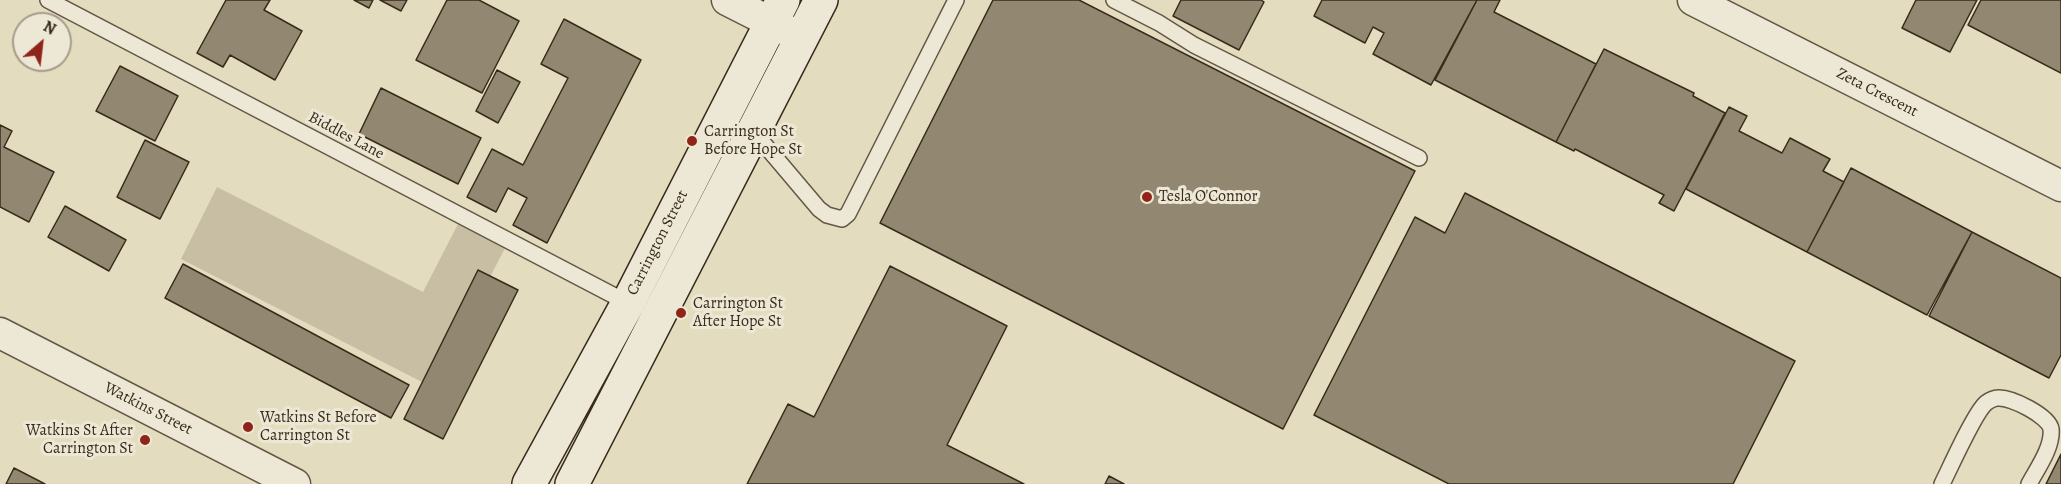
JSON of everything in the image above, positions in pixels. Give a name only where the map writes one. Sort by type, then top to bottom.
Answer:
[{"type":"main road","name":"Carrington Street","points":[[572,484],[821,0]]},
{"type":"main road","name":"Carrington Street","points":[[529,484],[628,303],[777,11]]},
{"type":"street","name":"Zeta Crescent","points":[[1693,0],[2061,186]]},
{"type":"street","points":[[732,1],[777,11],[801,38]]},
{"type":"street","name":"Watkins Street","points":[[0,333],[295,484]]},
{"type":"lane","name":"Biddles Lane","points":[[48,0],[628,303]]},
{"type":"lane","points":[[753,131],[813,204],[827,215],[842,219],[848,214],[956,0]]},
{"type":"lane","points":[[1114,0],[1159,22],[1194,45],[1419,158]]},
{"type":"lane","points":[[1942,484],[1982,406],[1996,397],[2007,398],[2050,422],[2052,432],[2030,484]]},
{"type":"shaded area","points":[[217,187],[423,292],[458,224],[505,248],[490,277],[478,270],[422,382],[181,259]]},
{"type":"building","points":[[226,0],[270,0],[264,10],[302,31],[275,80],[230,55],[223,67],[197,53]]},
{"type":"building","points":[[354,0],[373,0],[369,8]]},
{"type":"building","points":[[380,0],[407,0],[401,11]]},
{"type":"building","points":[[447,0],[479,0],[519,21],[482,93],[416,60]]},
{"type":"building","name":"Tesla O'Connor","points":[[993,0],[1079,0],[1415,171],[1283,429],[880,223]]},
{"type":"building","points":[[1181,0],[1261,0],[1264,2],[1239,50],[1173,16]]},
{"type":"building","points":[[1322,0],[1477,0],[1431,85],[1373,54],[1384,33],[1373,27],[1365,43],[1314,16]]},
{"type":"building","points":[[1477,0],[1500,0],[1494,12],[1596,64],[1556,142],[1435,80]]},
{"type":"building","points":[[1916,0],[1977,0],[1950,52],[1902,28]]},
{"type":"building","points":[[1981,0],[2061,0],[2061,73],[1968,25]]},
{"type":"building","points":[[564,19],[641,60],[547,243],[513,225],[527,198],[508,188],[496,212],[467,197],[492,149],[523,165],[568,78],[541,64]]},
{"type":"building","points":[[1604,49],[1694,93],[1693,96],[1725,113],[1674,211],[1659,203],[1664,195],[1575,149],[1574,151],[1556,142]]},
{"type":"building","points":[[120,66],[178,96],[155,141],[96,111]]},
{"type":"building","points":[[497,70],[520,82],[498,123],[476,111]]},
{"type":"building","points":[[381,88],[481,138],[458,184],[359,134]]},
{"type":"building","points":[[1729,107],[1747,116],[1739,131],[1782,153],[1790,138],[1830,159],[1823,171],[1844,182],[1807,252],[1686,189]]},
{"type":"building","points":[[0,125],[12,131],[4,147],[54,172],[29,222],[0,207]]},
{"type":"building","points":[[145,140],[189,162],[160,219],[117,197]]},
{"type":"building","points":[[1851,168],[1972,232],[1927,315],[1807,252]]},
{"type":"building","points":[[1465,193],[1795,361],[1733,484],[1449,484],[1314,415],[1415,217],[1445,233]]},
{"type":"building","points":[[65,206],[126,240],[109,271],[48,237]]},
{"type":"building","points":[[1972,232],[2061,278],[2061,355],[2049,378],[1929,316]]},
{"type":"building","points":[[183,264],[409,385],[391,418],[165,298]]},
{"type":"building","points":[[890,266],[1007,326],[947,445],[1024,484],[747,484],[788,404],[814,417]]},
{"type":"building","points":[[478,270],[518,290],[443,439],[404,419]]},
{"type":"building","points":[[2061,454],[2061,484],[2046,484]]},
{"type":"building","points":[[14,468],[45,484],[6,484]]},
{"type":"building","points":[[1109,476],[1124,484],[1105,484]]},
{"type":"place","name":"Carrington St Before Hope St","points":[[692,141]]},
{"type":"place","name":"Tesla O'Connor","points":[[1147,197]]},
{"type":"place","name":"Carrington St After Hope St","points":[[681,313]]},
{"type":"place","name":"Watkins St Before Carrington St","points":[[248,427]]},
{"type":"place","name":"Watkins St After Carrington St","points":[[145,440]]}]
